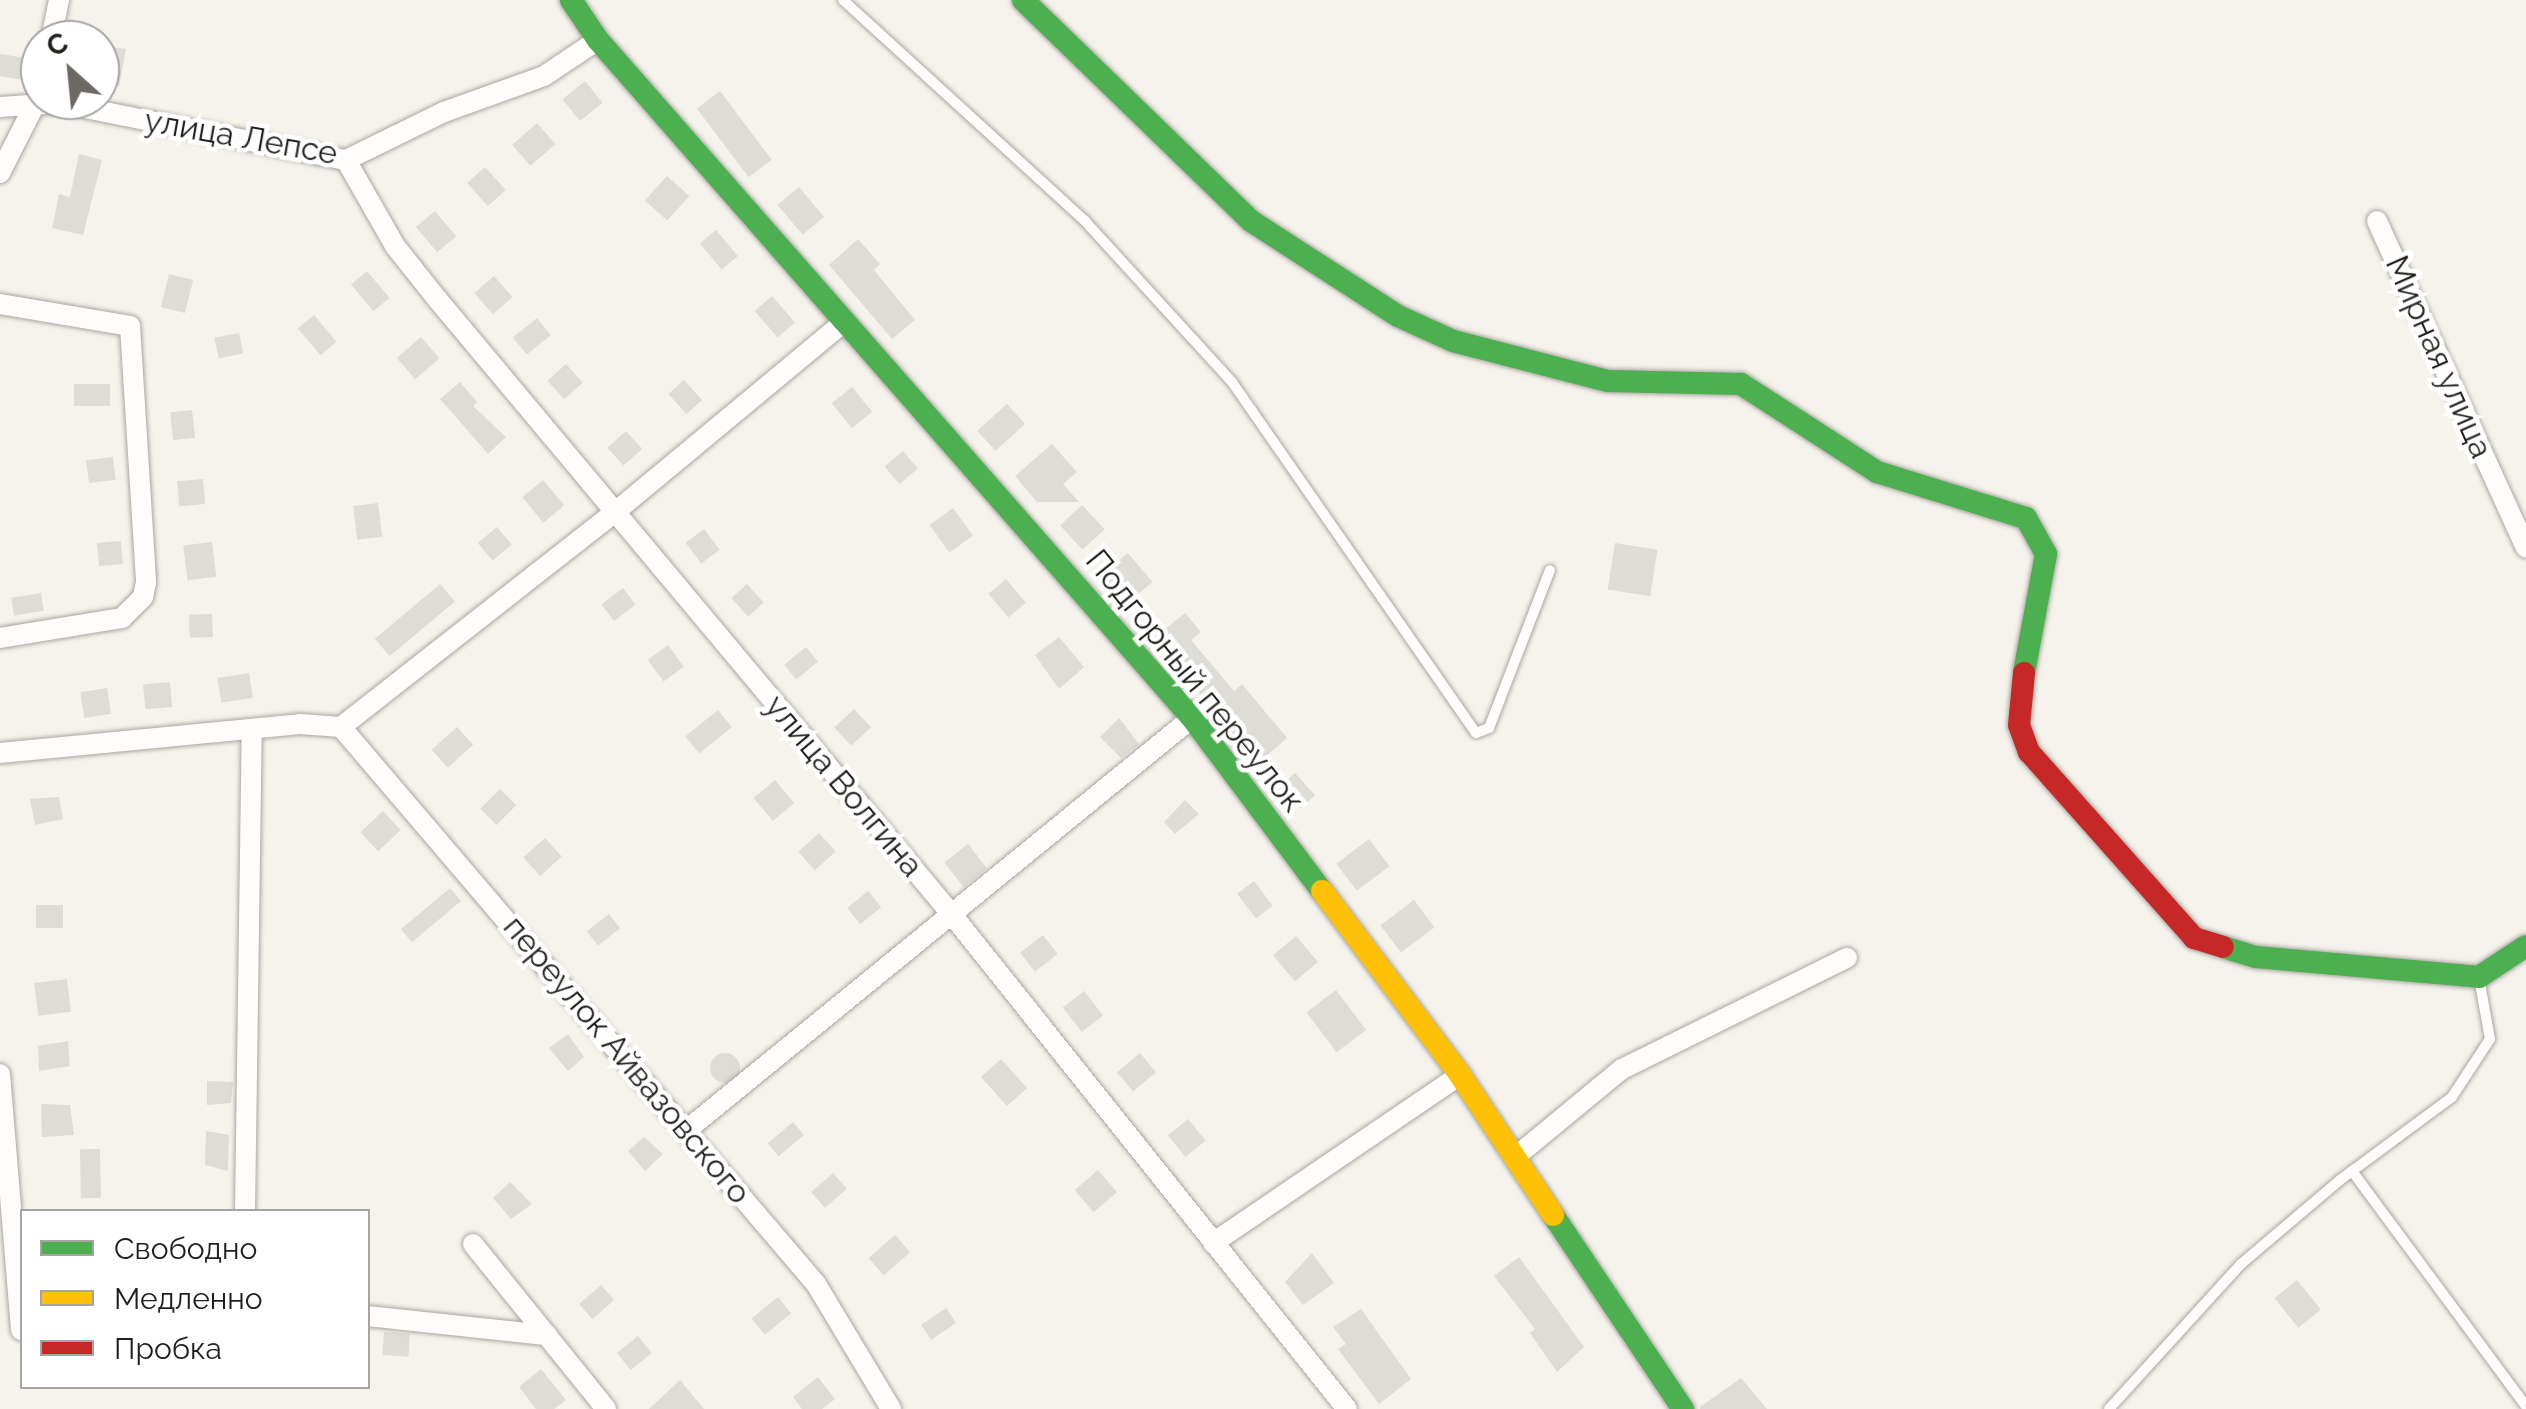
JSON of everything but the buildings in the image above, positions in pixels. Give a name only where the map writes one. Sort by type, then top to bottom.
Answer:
[{"type":"street","name":"Подгорный переулок","points":[[571,0],[598,40],[1192,718],[1460,1075],[1683,1409]]},
{"type":"street","points":[[1023,0],[1251,221],[1398,316],[1452,341],[1608,381],[1741,384],[1877,472],[2026,518],[2037,527],[2046,554],[2020,698],[2019,725],[2029,752],[2194,938],[2256,957],[2479,977],[2526,946]]},
{"type":"street","name":"улица Лепсе","points":[[120,114],[346,160],[444,112],[544,76],[598,40]]},
{"type":"street","points":[[0,172],[27,120]]},
{"type":"street","name":"улица Волгина","points":[[346,160],[394,246],[953,916],[1347,1409]]},
{"type":"street","name":"Мирная улица","points":[[2377,221],[2526,548]]},
{"type":"street","points":[[0,304],[130,326],[143,597],[107,624],[0,638]]},
{"type":"street","points":[[0,753],[252,734],[300,724],[341,727],[614,514],[844,322]]},
{"type":"street","points":[[688,1129],[1192,718]]},
{"type":"street","name":"переулок Айвазовского","points":[[341,727],[688,1129],[816,1284],[891,1409]]},
{"type":"street","points":[[245,1209],[252,734]]},
{"type":"street","points":[[1514,1158],[1622,1070],[1847,958]]},
{"type":"street","points":[[0,1074],[20,1307]]},
{"type":"street","points":[[1213,1243],[1460,1075]]},
{"type":"street","points":[[473,1244],[606,1409]]},
{"type":"street","points":[[370,1316],[548,1334]]},
{"type":"lane","points":[[842,0],[1085,221],[1232,382],[1476,733],[1489,728],[1550,570]]},
{"type":"lane","points":[[2109,1409],[2241,1264],[2352,1171],[2452,1098],[2490,1039],[2479,977]]},
{"type":"lane","points":[[2352,1171],[2526,1406]]},
{"type":"traffic: fast","points":[[571,0],[598,40],[1192,718],[1322,891]]},
{"type":"traffic: fast","points":[[1023,0],[1251,221],[1398,316],[1453,341],[1608,381],[1741,384],[1877,472],[2026,518],[2046,554],[2024,673]]},
{"type":"traffic: fast","points":[[2223,947],[2256,957],[2479,977],[2526,946]]},
{"type":"traffic: fast","points":[[1553,1215],[1683,1409]]},
{"type":"traffic: slow","points":[[1322,891],[1460,1075],[1553,1215]]},
{"type":"traffic: jam","points":[[2024,673],[2019,725],[2029,752],[2194,938],[2223,947]]}]
